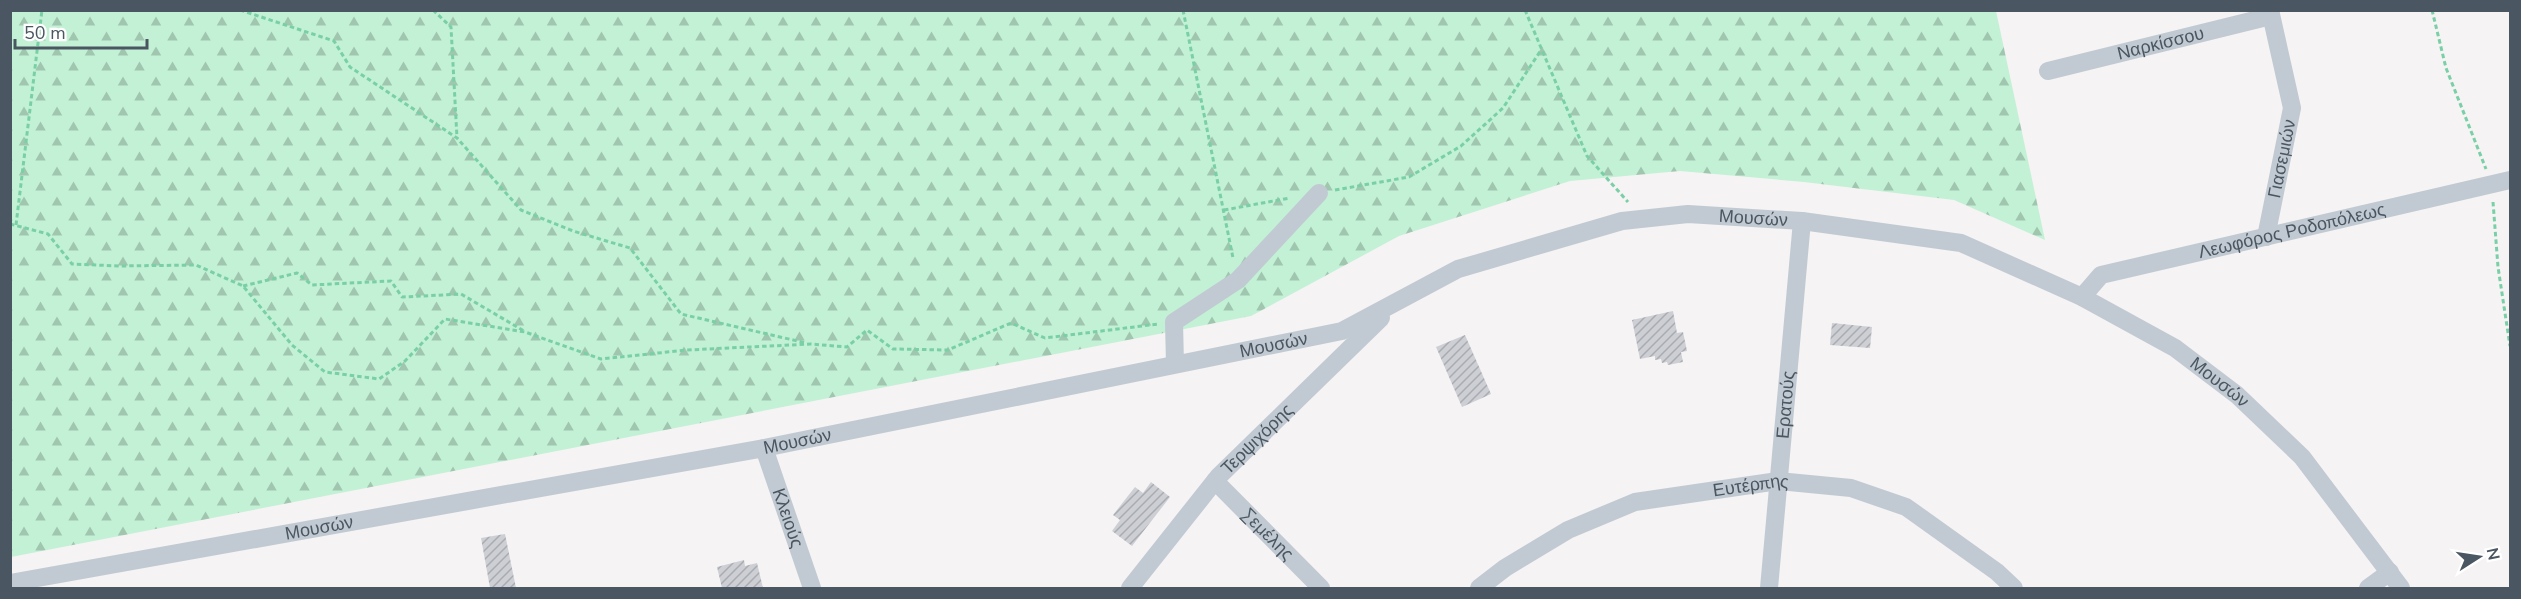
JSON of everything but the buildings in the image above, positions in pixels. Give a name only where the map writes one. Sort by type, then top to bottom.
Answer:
[{"type":"street","name":"Ναρκίσσου","points":[[2048,71],[2270,13]]},
{"type":"street","name":"Γιασεμιών","points":[[2266,237],[2292,108],[2270,13]]},
{"type":"street","name":"Λεωφόρος Ροδοπόλεως","points":[[2082,297],[2101,275],[2511,180]]},
{"type":"street","points":[[1175,364],[1174,322],[1238,280],[1319,193]]},
{"type":"street","name":"Μουσών","points":[[10,583],[764,448],[1342,331],[1458,269],[1600,227],[1688,214],[1802,221],[1961,243],[2082,297],[2175,348],[2237,395],[2302,457],[2401,588]]},
{"type":"street","name":"Ερατούς","points":[[1769,588],[1802,221]]},
{"type":"street","name":"Τερψιχόρης","points":[[1130,588],[1215,481],[1398,302]]},
{"type":"street","points":[[1342,331],[1349,348]]},
{"type":"street","name":"Κλειούς","points":[[764,448],[812,588]]},
{"type":"street","name":"Σεμέλης","points":[[1215,481],[1321,588]]},
{"type":"street","name":"Ευτέρπης","points":[[1479,588],[1505,568],[1568,530],[1635,502],[1778,481],[1851,488],[1906,507],[1997,572],[2014,588]]},
{"type":"street","points":[[2368,588],[2390,572]]},
{"type":"path","points":[[16,225],[42,10]]},
{"type":"path","points":[[240,10],[334,41],[350,67],[457,138],[521,210],[573,231],[630,248],[681,314],[810,344]]},
{"type":"path","points":[[432,10],[451,27],[457,138]]},
{"type":"path","points":[[1183,10],[1238,280]]},
{"type":"path","points":[[1525,10],[1587,156],[1643,219]]},
{"type":"path","points":[[1224,210],[1410,177],[1461,146],[1503,108],[1541,50]]},
{"type":"path","points":[[10,224],[48,234],[72,264],[196,265],[243,286],[292,345],[325,372],[379,379],[405,361],[445,320],[525,332],[602,359],[687,350],[810,344],[847,347],[867,330],[893,348],[948,350],[1011,323],[1045,338],[1174,322]]},
{"type":"path","points":[[243,286],[297,273],[312,285],[391,281],[402,297],[461,294],[525,332]]},
{"type":"green space","points":[[11,11],[1996,11],[2045,240],[1954,200],[1804,182],[1680,171],[1570,181],[1399,236],[1251,316],[11,557]]}]
